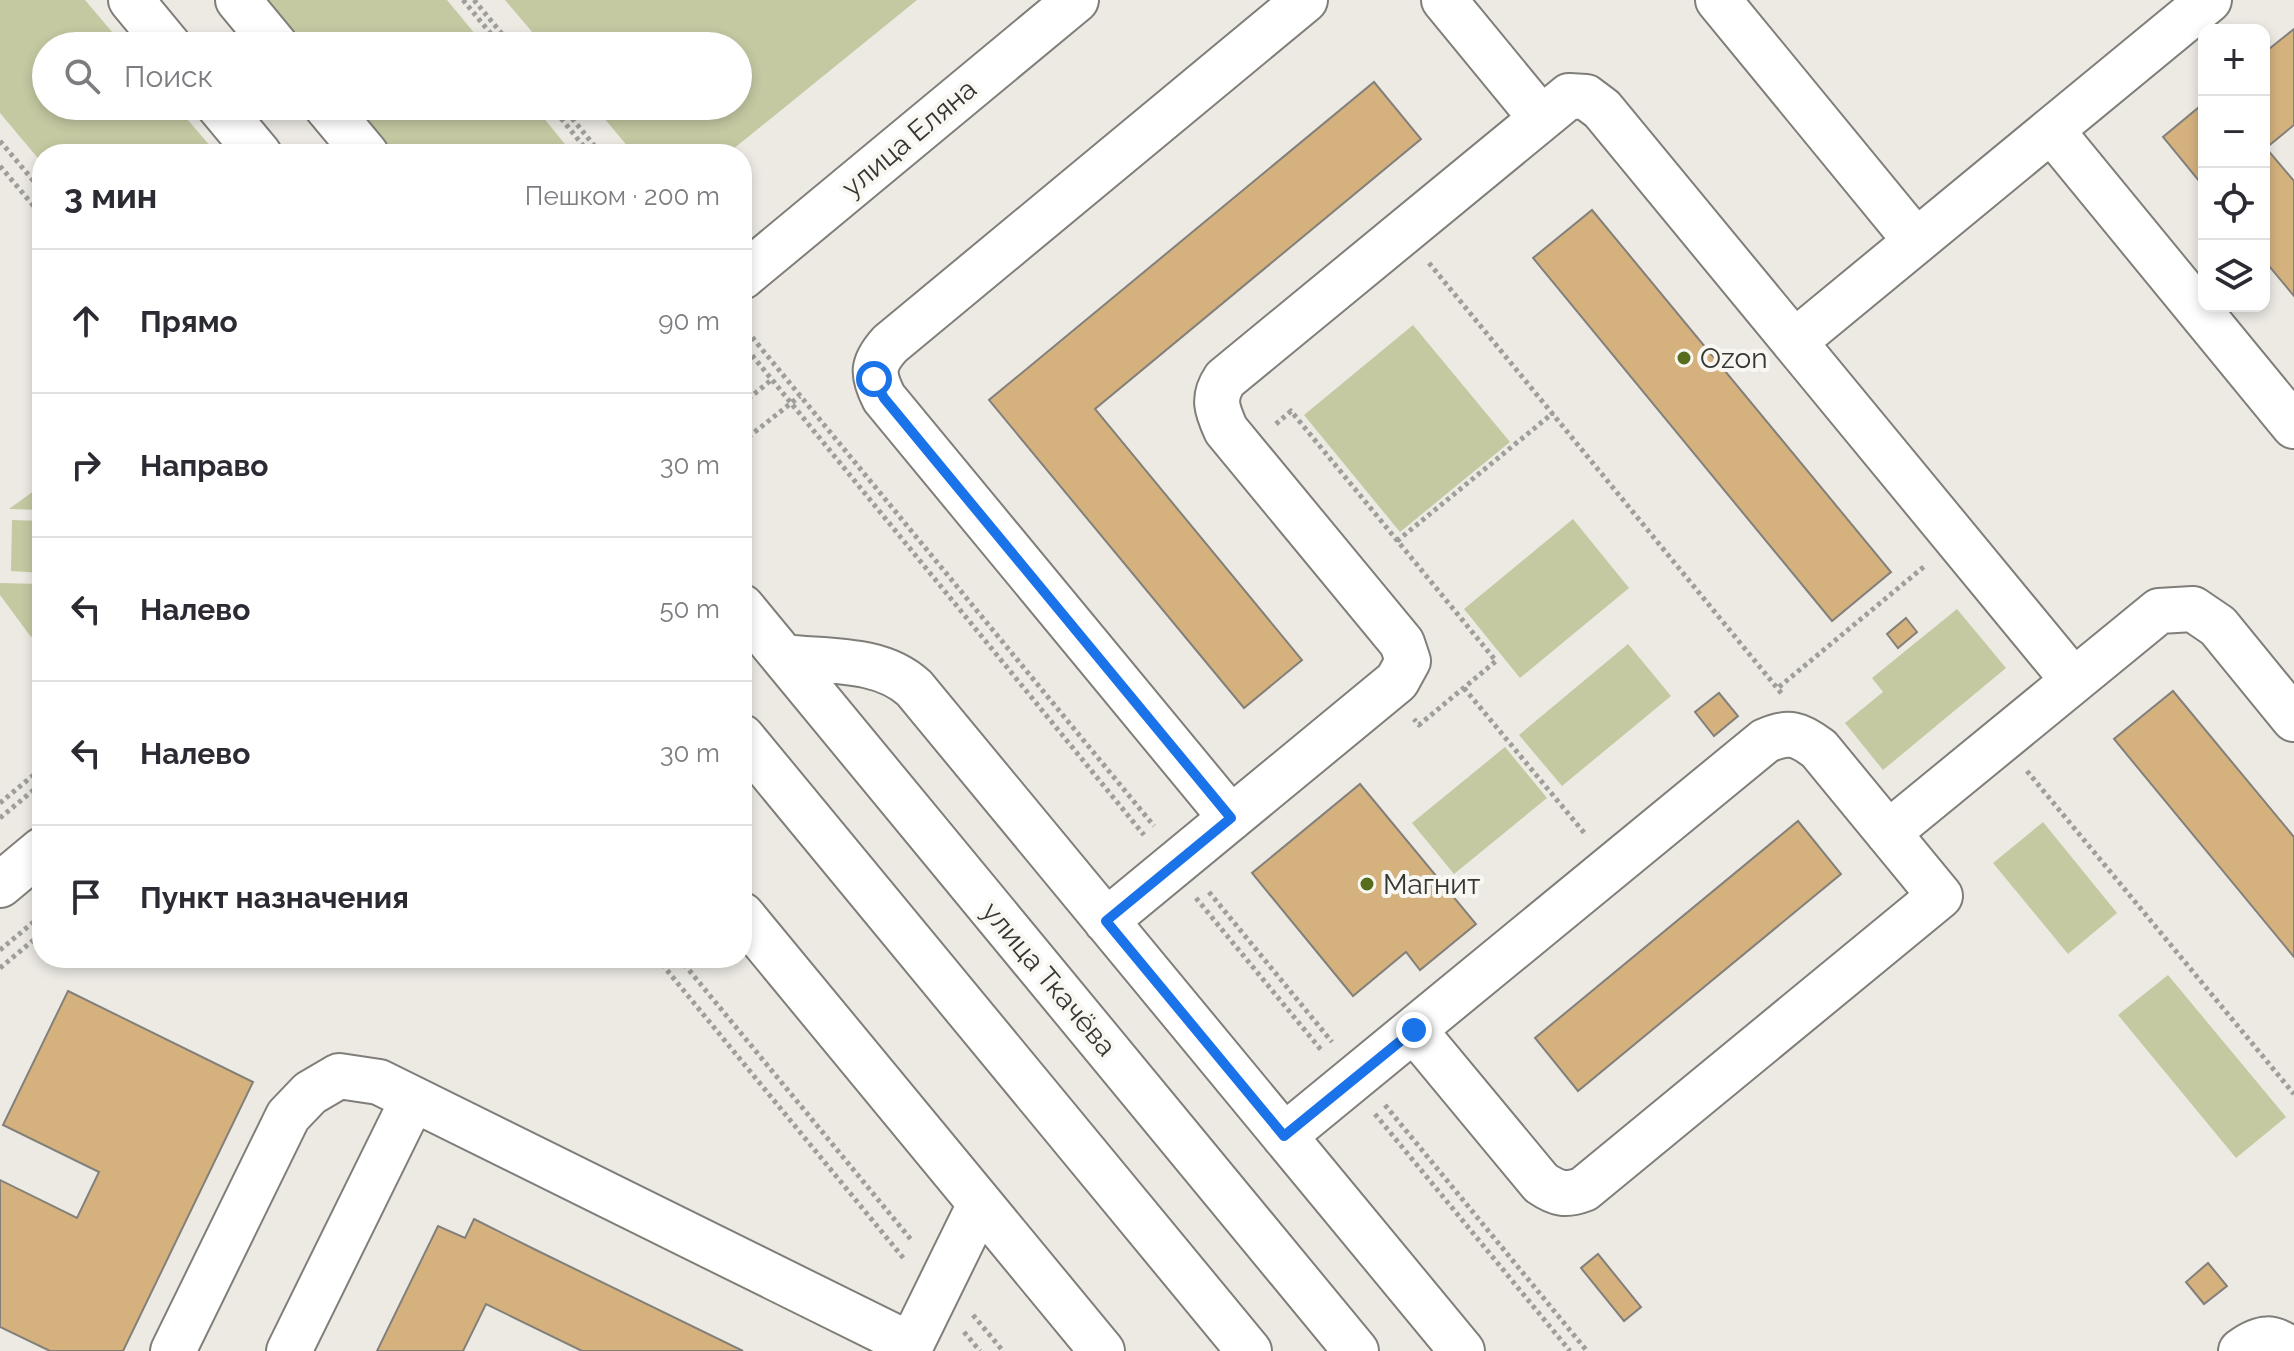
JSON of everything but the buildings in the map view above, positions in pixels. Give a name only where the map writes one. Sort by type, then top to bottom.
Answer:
[{"type":"street","points":[[131,0],[157,32]]},
{"type":"street","points":[[238,0],[264,32]]},
{"type":"street","name":"улица Еляна","points":[[752,269],[1076,0]]},
{"type":"street","points":[[1231,818],[884,398],[874,379],[875,360],[890,344],[1305,0]]},
{"type":"street","points":[[1444,0],[1541,118]]},
{"type":"street","points":[[1718,0],[1916,241]]},
{"type":"street","points":[[1794,342],[2209,0]]},
{"type":"street","points":[[1106,921],[1397,681],[1408,661],[1402,643],[1226,430],[1216,409],[1216,392],[1225,379],[1569,96],[1586,97],[1602,109],[2073,680]]},
{"type":"street","points":[[231,120],[251,144]]},
{"type":"street","points":[[338,120],[358,144]]},
{"type":"street","points":[[2051,130],[2294,426]]},
{"type":"street","points":[[1888,833],[2159,611],[2193,609],[2218,626],[2294,719]]},
{"type":"street","name":"улица Ткачёва","points":[[752,619],[1356,1351]]},
{"type":"street","points":[[784,657],[878,667],[897,673],[914,688],[1462,1351]]},
{"type":"street","points":[[1284,1136],[1765,741],[1783,732],[1801,735],[1819,749],[1940,896],[1584,1189],[1570,1195],[1555,1192],[1541,1183],[1414,1030]]},
{"type":"street","points":[[752,749],[1249,1351]]},
{"type":"street","points":[[0,885],[32,858]]},
{"type":"street","points":[[752,927],[1102,1351]]},
{"type":"street","points":[[173,1351],[288,1116],[310,1093],[339,1076],[379,1082],[909,1348],[980,1204]]},
{"type":"street","points":[[289,1351],[413,1099]]},
{"type":"street","points":[[2241,1351],[2261,1338],[2278,1339],[2292,1351]]},
{"type":"path","points":[[463,0],[489,32]]},
{"type":"path","points":[[474,0],[500,32]]},
{"type":"path","points":[[562,120],[582,144]]},
{"type":"path","points":[[573,120],[593,144]]},
{"type":"path","points":[[0,141],[32,179]]},
{"type":"path","points":[[0,166],[32,204]]},
{"type":"path","points":[[1403,232],[1779,687],[1801,735]]},
{"type":"path","points":[[752,357],[770,381],[752,396]]},
{"type":"path","points":[[752,434],[800,396]]},
{"type":"path","points":[[1397,541],[1553,413]]},
{"type":"path","points":[[1779,687],[1958,539]]},
{"type":"path","points":[[1464,688],[1612,867]]},
{"type":"path","points":[[2001,740],[2294,1094]]},
{"type":"path","points":[[0,803],[32,776]]},
{"type":"path","points":[[0,818],[32,791]]},
{"type":"path","points":[[0,950],[32,923]]},
{"type":"path","points":[[0,968],[32,941]]},
{"type":"path","points":[[665,968],[909,1264]]},
{"type":"path","points":[[687,968],[918,1249]]},
{"type":"path","points":[[967,1308],[1003,1351]]},
{"type":"green space","points":[[0,0],[85,0],[112,32],[32,32],[32,120],[188,120],[208,144],[32,144],[32,151],[0,113]]},
{"type":"green space","points":[[258,0],[447,0],[473,32],[284,32]]},
{"type":"green space","points":[[505,0],[917,0],[739,144],[626,144],[606,120],[752,120],[752,32],[532,32]]},
{"type":"green space","points":[[355,120],[545,120],[565,144],[375,144]]},
{"type":"green space","points":[[1413,325],[1510,442],[1400,532],[1304,415]]},
{"type":"green space","points":[[32,492],[32,510],[9,509]]},
{"type":"green space","points":[[1573,519],[1629,588],[1520,678],[1464,609]]},
{"type":"green space","points":[[12,520],[32,521],[32,572],[11,571]]},
{"type":"green space","points":[[0,583],[32,584],[32,636],[31,637],[0,595]]},
{"type":"green space","points":[[1957,609],[2006,668],[1883,770],[1845,723],[1883,692],[1872,678]]},
{"type":"green space","points":[[1628,644],[1671,696],[1562,786],[1519,735]]},
{"type":"green space","points":[[1505,747],[1547,798],[1454,874],[1412,823]]},
{"type":"green space","points":[[2043,822],[2117,913],[2068,954],[1993,863]]},
{"type":"green space","points":[[2168,975],[2286,1117],[2236,1158],[2118,1015]]},
{"type":"place","name":"Ozon","points":[[1684,358]]},
{"type":"place","name":"Магнит","points":[[1367,884]]},
{"type":"route","points":[[874,379],[884,398],[1231,818],[1106,921],[1284,1136],[1414,1030]]}]
